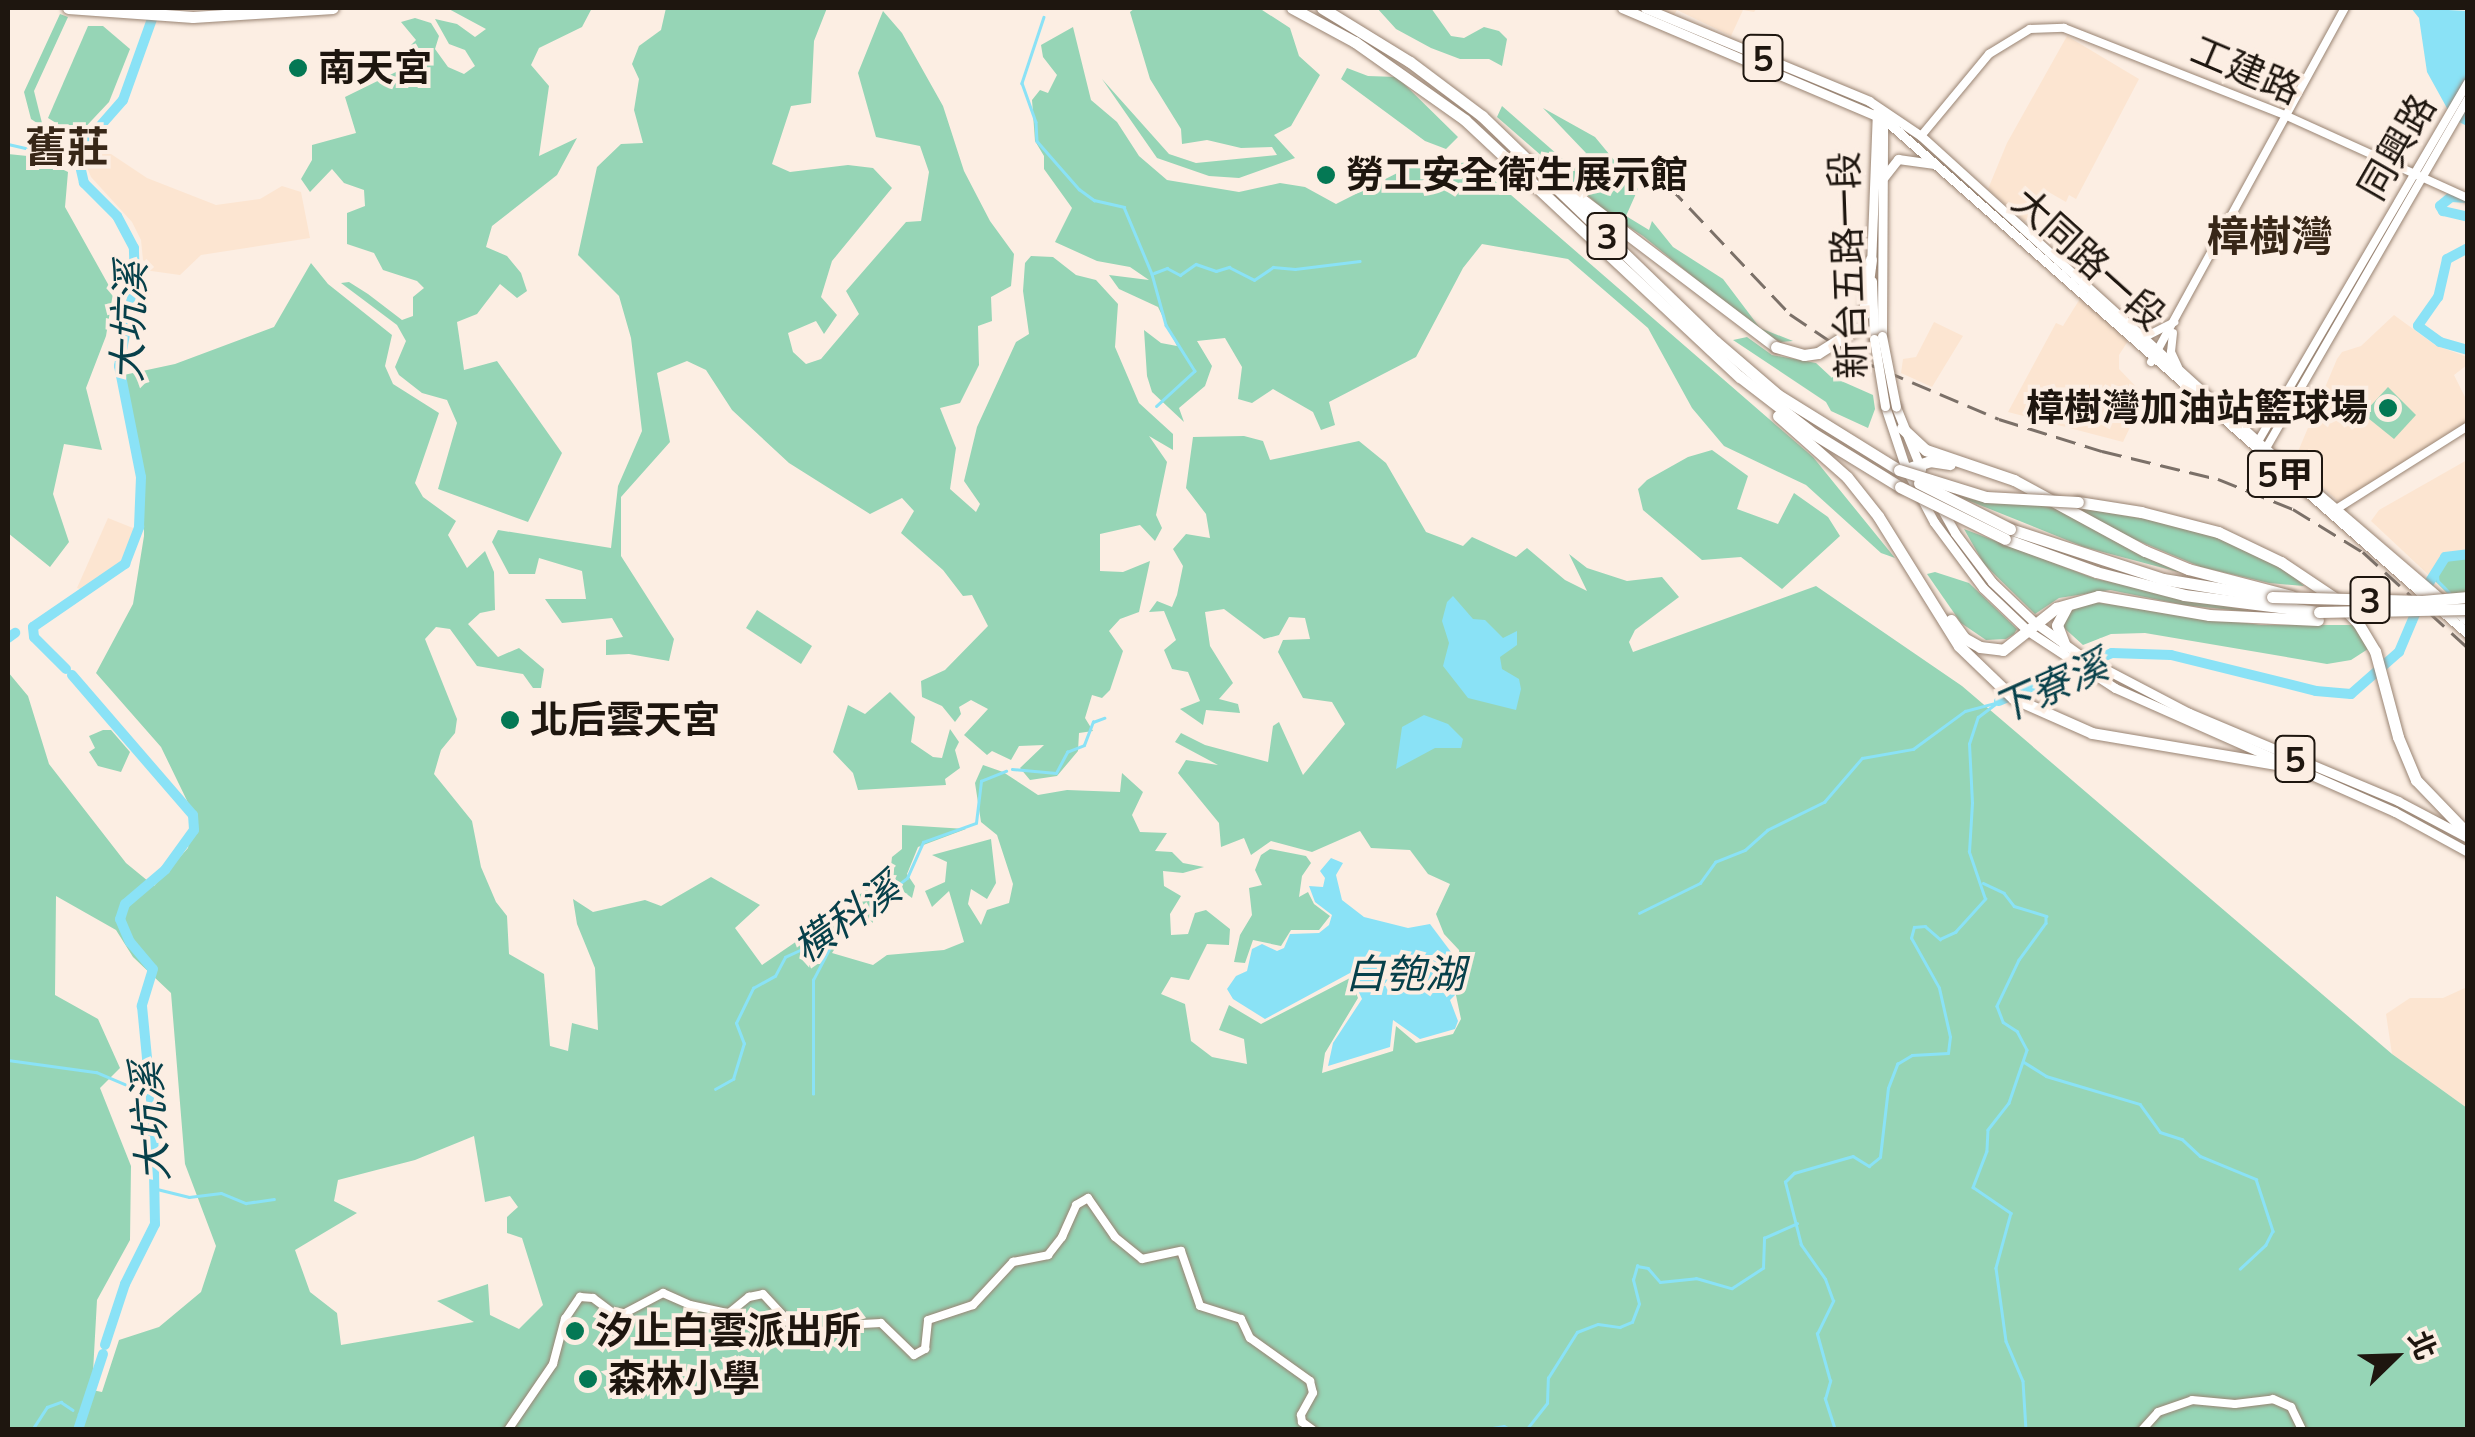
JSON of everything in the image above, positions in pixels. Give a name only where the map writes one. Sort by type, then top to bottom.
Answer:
[{"type":"highway","points":[[68,8],[193,17],[332,8]]},
{"type":"highway","name":"3","points":[[1292,8],[1354,42],[1466,120],[1740,378],[1814,434],[1900,487],[2005,539],[2134,582],[2236,604],[2375,614],[2468,609]]},
{"type":"highway","name":"3","points":[[1322,8],[1410,62],[1540,168],[1715,341],[1778,395],[1903,467],[1943,498],[2010,529],[2181,583],[2296,598],[2422,601],[2468,596]]},
{"type":"highway","points":[[1540,168],[1776,347],[1804,355],[1818,353],[1856,329],[1864,313],[1871,258]]},
{"type":"highway","points":[[1740,378],[1759,400],[1847,478],[1964,638],[2003,650],[2031,626],[2070,602],[2113,596],[2209,615],[2359,620],[2375,614]]},
{"type":"highway","points":[[1902,428],[1926,450],[2014,480],[2174,564],[2272,594]]},
{"type":"highway","points":[[1903,467],[1978,468]]},
{"type":"highway","points":[[1903,467],[1986,497],[2078,502],[2180,520],[2251,546],[2312,581],[2358,623],[2375,651],[2404,756],[2416,780],[2468,836]]},
{"type":"highway","points":[[1891,535],[1972,662],[1997,686],[2040,713],[2092,733],[2281,765]]},
{"type":"highway","points":[[2059,648],[2058,621],[2070,602]]},
{"type":"main road","name":"大同路一段","points":[[1622,8],[1880,114],[2106,310],[2144,336],[2155,358],[2182,374],[2260,448],[2338,508],[2415,575],[2468,634]]},
{"type":"main road","name":"大同路一段","points":[[1645,8],[1921,136],[2155,358],[2418,587],[2468,622]]},
{"type":"main road","name":"新台五路一段","points":[[1878,338],[1883,179],[1880,114]]},
{"type":"main road","name":"新台五路一段","points":[[1880,114],[1871,258],[1878,338],[1903,467],[1949,546],[1983,588],[2059,648],[2119,684],[2281,765],[2394,812],[2468,852]]},
{"type":"main road","points":[[1883,179],[1890,165],[1904,157],[1942,168]]},
{"type":"main road","name":"新台五路一段","points":[[1890,407],[1902,428],[1903,467]]},
{"type":"main road","name":"新台五路一段","points":[[2119,684],[2398,801],[2468,836]]},
{"type":"street","points":[[2155,358],[2344,8]]},
{"type":"street","name":"工建路","points":[[1921,136],[1989,54],[2009,39],[2042,28],[2087,34],[2287,116],[2468,198]]},
{"type":"street","name":"同興路","points":[[2260,448],[2438,141],[2468,82]]},
{"type":"street","points":[[2438,141],[2468,99]]},
{"type":"street","points":[[2144,336],[2177,319]]},
{"type":"street","points":[[2177,319],[2171,352],[2182,374]]},
{"type":"street","points":[[2338,508],[2468,426]]},
{"type":"street","points":[[508,1430],[553,1364],[564,1318],[580,1297],[592,1298],[613,1313],[625,1313],[663,1294],[690,1305],[730,1312],[749,1297],[763,1294],[801,1336],[822,1334],[844,1325],[881,1323],[914,1355],[925,1349],[928,1320],[973,1305],[1013,1262],[1048,1255],[1062,1237],[1076,1205],[1088,1198],[1116,1237],[1142,1258],[1181,1251],[1200,1306],[1241,1319],[1250,1338],[1310,1380],[1312,1393],[1301,1415],[1302,1422],[1313,1430]]},
{"type":"street","points":[[2142,1430],[2158,1412],[2192,1400],[2235,1404],[2273,1398],[2291,1407],[2302,1430]]},
{"type":"shaded area","points":[[1657,8],[1757,8],[1754,12],[1743,10],[1731,36],[1677,10],[1674,15]]},
{"type":"shaded area","points":[[2067,36],[2139,79],[2076,199],[2069,195],[2066,202],[2045,190],[2025,222],[1988,189],[2007,143]]},
{"type":"shaded area","points":[[99,146],[147,178],[216,205],[260,199],[282,186],[301,192],[310,238],[201,255],[180,275],[144,270],[141,240],[132,222],[91,177],[86,165],[90,150]]},
{"type":"shaded area","points":[[2081,297],[2128,341],[2119,355],[2119,369],[2145,396],[2123,442],[2008,412],[2056,323],[2063,326]]},
{"type":"shaded area","points":[[2394,315],[2435,345],[2467,357],[2467,365],[2454,375],[2467,401],[2467,426],[2338,508],[2338,501],[2294,461],[2337,359],[2342,352],[2361,346]]},
{"type":"shaded area","points":[[1934,322],[1963,336],[1932,387],[1901,373],[1903,359],[1916,357]]},
{"type":"shaded area","points":[[2467,460],[2467,554],[2445,558],[2433,579],[2371,521],[2379,510]]},
{"type":"shaded area","points":[[108,518],[133,528],[133,536],[119,566],[85,591],[77,588]]},
{"type":"shaded area","points":[[2467,987],[2467,1108],[2392,1054],[2386,1014],[2410,998],[2443,998]]},
{"type":"green space","points":[[447,8],[592,8],[582,27],[539,48],[531,65],[549,86],[539,156],[577,138],[557,175],[492,226],[486,247],[507,256],[521,273],[527,291],[517,298],[500,284],[477,314],[457,322],[464,370],[497,361],[562,453],[528,522],[438,489],[457,423],[447,400],[422,393],[399,375],[395,367],[406,341],[397,325],[341,283],[349,282],[402,320],[413,316],[413,297],[424,288],[417,281],[383,270],[374,253],[347,244],[347,213],[365,206],[364,190],[344,183],[332,169],[310,192],[301,179],[312,160],[312,145],[356,133],[345,97],[400,70],[404,52],[416,40],[401,22],[415,18],[431,23],[439,36],[435,49],[448,67],[464,74],[475,66],[465,50],[449,44],[435,19],[457,24],[475,37],[486,29]]},
{"type":"green space","points":[[666,8],[827,8],[814,41],[811,103],[791,106],[772,164],[790,172],[848,165],[873,168],[892,188],[832,261],[821,297],[837,315],[824,334],[816,321],[788,333],[793,352],[806,364],[821,359],[859,314],[846,291],[906,222],[921,221],[929,172],[920,146],[876,137],[858,73],[883,11],[902,33],[943,106],[964,171],[990,221],[1014,254],[1011,286],[991,297],[992,321],[978,326],[979,365],[960,403],[940,408],[956,448],[950,489],[976,512],[980,504],[964,481],[977,427],[1016,342],[1029,334],[1023,291],[1025,263],[1031,256],[1053,257],[1076,275],[1096,280],[1118,304],[1115,347],[1139,403],[1173,434],[1173,450],[1149,436],[1167,462],[1156,515],[1162,528],[1155,541],[1140,525],[1100,534],[1100,571],[1123,572],[1150,561],[1139,612],[1120,619],[1109,631],[1123,651],[1110,690],[1102,698],[1092,695],[1085,718],[1093,731],[1079,733],[1078,751],[1057,776],[1030,780],[1020,768],[1044,745],[1019,746],[1011,760],[992,751],[987,755],[964,735],[988,709],[971,700],[959,707],[961,714],[955,722],[942,706],[922,697],[921,681],[945,670],[988,626],[972,595],[963,596],[943,570],[901,533],[914,511],[902,498],[870,514],[789,463],[732,410],[706,370],[687,361],[657,373],[670,442],[621,497],[621,556],[674,639],[669,661],[629,654],[606,655],[606,640],[623,637],[612,618],[562,623],[545,599],[586,599],[582,571],[539,558],[535,574],[509,574],[492,542],[498,530],[611,548],[618,486],[642,431],[631,338],[619,296],[578,255],[597,167],[621,144],[643,143],[634,110],[639,79],[632,64],[639,46],[661,30]]},
{"type":"green space","points":[[1135,8],[1259,8],[1290,28],[1299,56],[1320,75],[1291,126],[1274,135],[1295,158],[1239,178],[1209,176],[1157,158],[1102,79],[1169,154],[1196,163],[1277,155],[1272,147],[1241,148],[1207,140],[1182,144],[1181,129],[1150,79],[1130,12]]},
{"type":"green space","points":[[1377,8],[1431,8],[1451,36],[1464,38],[1484,27],[1499,31],[1507,39],[1502,66],[1489,59],[1460,59],[1431,48],[1396,29]]},
{"type":"green space","points":[[60,14],[68,17],[34,91],[43,127],[31,119],[24,92]]},
{"type":"green space","points":[[88,26],[103,26],[130,49],[109,102],[77,136],[48,118]]},
{"type":"green space","points":[[1073,27],[1091,100],[1117,122],[1139,156],[1167,180],[1239,192],[1280,183],[1305,187],[1336,204],[1419,162],[1474,163],[1813,457],[1895,558],[1881,553],[1806,485],[1724,446],[1692,408],[1648,328],[1568,259],[1482,244],[1463,268],[1416,357],[1329,402],[1335,425],[1321,430],[1313,412],[1273,389],[1252,403],[1238,399],[1242,367],[1225,338],[1197,341],[1212,366],[1205,386],[1179,408],[1184,422],[1152,392],[1147,376],[1144,330],[1161,343],[1177,346],[1158,307],[1119,289],[1109,275],[1149,280],[1130,267],[1097,261],[1055,242],[1072,208],[1044,169],[1044,156],[1035,141],[1032,100],[1040,90],[1048,93],[1057,75],[1043,57],[1041,45]]},
{"type":"green space","points":[[1347,68],[1368,76],[1397,77],[1458,137],[1446,149],[1425,141],[1341,79]]},
{"type":"green space","points":[[1502,106],[1574,169],[1586,153],[1543,108],[1595,137],[1638,189],[1626,216],[1649,230],[1652,221],[1673,247],[1723,279],[1760,328],[1793,341],[1781,342],[1763,334],[1643,236],[1610,215],[1497,117]]},
{"type":"green space","points":[[8,154],[37,157],[68,172],[65,207],[113,293],[106,336],[86,388],[102,450],[64,444],[53,494],[69,542],[50,567],[8,533]]},
{"type":"green space","points":[[311,263],[328,284],[392,335],[385,366],[393,384],[439,413],[415,483],[423,497],[456,521],[448,535],[467,568],[485,551],[494,572],[495,610],[480,613],[468,624],[498,657],[519,648],[544,669],[541,688],[533,688],[523,674],[477,666],[450,629],[436,627],[425,639],[457,719],[455,733],[441,750],[434,774],[472,821],[481,867],[496,902],[507,916],[509,954],[544,974],[550,1046],[568,1051],[572,1023],[598,1030],[595,968],[577,924],[573,899],[593,912],[645,900],[661,906],[711,877],[760,905],[735,928],[762,965],[832,917],[850,925],[832,953],[873,965],[887,955],[944,950],[964,942],[949,891],[932,907],[925,891],[945,882],[947,862],[932,855],[991,839],[996,883],[987,899],[971,889],[968,904],[981,925],[987,910],[1009,903],[1013,884],[997,835],[981,822],[975,783],[983,765],[1003,772],[1038,795],[1067,790],[1120,792],[1122,773],[1143,792],[1132,815],[1140,832],[1167,833],[1155,851],[1172,852],[1183,863],[1204,867],[1183,873],[1163,871],[1164,886],[1181,896],[1170,914],[1171,935],[1188,934],[1195,913],[1206,910],[1230,929],[1229,945],[1207,944],[1189,980],[1171,977],[1161,994],[1185,1004],[1191,1041],[1212,1057],[1247,1064],[1244,1039],[1219,1030],[1229,1005],[1261,1024],[1350,978],[1358,998],[1325,1053],[1322,1073],[1393,1051],[1396,1026],[1416,1043],[1453,1034],[1461,1019],[1453,981],[1461,975],[1459,950],[1444,934],[1436,914],[1450,884],[1428,874],[1410,850],[1371,848],[1360,831],[1312,852],[1271,841],[1251,855],[1244,838],[1221,847],[1219,823],[1178,773],[1186,760],[1218,765],[1175,742],[1181,733],[1205,745],[1268,762],[1273,726],[1279,722],[1303,775],[1345,724],[1332,702],[1303,698],[1278,652],[1283,640],[1310,639],[1305,618],[1289,617],[1279,635],[1264,639],[1224,609],[1205,612],[1210,646],[1233,683],[1219,699],[1238,704],[1240,713],[1206,710],[1203,725],[1180,709],[1200,701],[1188,672],[1172,669],[1164,650],[1176,640],[1164,611],[1149,612],[1157,601],[1172,607],[1177,595],[1183,566],[1173,549],[1186,534],[1210,538],[1206,514],[1186,488],[1193,437],[1244,436],[1263,441],[1270,460],[1359,441],[1386,463],[1426,532],[1463,546],[1472,537],[1516,557],[1527,548],[1565,580],[1587,591],[1569,554],[1587,568],[1627,581],[1662,577],[1679,597],[1635,630],[1629,642],[1633,652],[1816,586],[1962,686],[2392,1054],[2467,1108],[2467,1429],[8,1429],[8,672],[28,696],[49,764],[126,863],[154,886],[188,848],[194,815],[161,747],[96,673],[133,604],[144,536],[144,490],[119,376],[175,364],[274,327]],"holes":[[[56,896],[116,930],[133,957],[171,993],[185,1164],[216,1246],[201,1292],[159,1327],[119,1340],[102,1392],[92,1390],[97,1300],[130,1240],[131,1166],[100,1088],[120,1068],[98,1019],[55,995]],[[474,1136],[485,1202],[510,1196],[518,1207],[507,1217],[507,1233],[522,1238],[543,1305],[519,1329],[490,1315],[488,1284],[437,1301],[474,1322],[341,1345],[337,1313],[310,1292],[295,1250],[357,1213],[334,1201],[338,1180],[415,1160]]]},
{"type":"green space","points":[[1747,337],[1772,355],[1816,363],[1830,376],[1873,395],[1875,409],[1868,428],[1831,411],[1826,402],[1733,340]]},
{"type":"green space","name":"樟樹灣加油站籃球場","points":[[2388,387],[2416,415],[2394,439],[2363,414]]},
{"type":"green space","points":[[1712,450],[1748,476],[1737,509],[1778,524],[1794,493],[1828,517],[1840,536],[1782,589],[1741,557],[1702,560],[1643,510],[1638,489],[1647,480],[1688,457]]},
{"type":"green space","points":[[1955,495],[1983,502],[2049,503],[2138,554],[2182,573],[2084,547]]},
{"type":"green space","points":[[2074,507],[2187,526],[2233,543],[2289,572],[2304,586],[2269,583],[2201,567],[2129,537]]},
{"type":"green space","points":[[1964,529],[2096,579],[2253,612],[2184,605],[2110,590],[2059,598],[2035,614],[1984,564]]},
{"type":"green space","points":[[2467,554],[2467,613],[2433,579],[2445,557]]},
{"type":"green space","points":[[1935,572],[1969,583],[2017,629],[2014,634],[2006,639],[1986,640],[1961,623],[1927,574]]},
{"type":"green space","points":[[2086,601],[2261,625],[2354,625],[2368,649],[2351,660],[2327,664],[2145,633],[2111,634],[2083,645],[2062,626],[2066,612]]},
{"type":"green space","points":[[757,610],[812,646],[801,664],[746,628]]},
{"type":"green space","points":[[890,692],[915,717],[911,742],[933,757],[942,758],[950,729],[959,742],[955,750],[960,768],[945,779],[946,785],[858,790],[853,773],[833,752],[848,705],[865,714]]},
{"type":"green space","points":[[111,730],[130,752],[121,772],[98,766],[89,752],[95,748],[89,736]]},
{"type":"green space","points":[[902,825],[966,829],[918,847],[907,874],[915,886],[912,898],[896,886],[871,908],[873,923],[860,911],[848,916],[852,907],[848,903],[878,881],[882,869],[891,866],[892,857],[902,849]]},
{"type":"green space","points":[[1270,849],[1306,856],[1311,863],[1302,876],[1299,897],[1308,892],[1314,904],[1330,916],[1319,930],[1291,930],[1281,946],[1253,940],[1245,963],[1234,962],[1240,935],[1252,915],[1249,888],[1262,885],[1255,870],[1261,855]]},
{"type":"water","points":[[2411,8],[2467,11],[2467,126],[2453,119],[2427,72],[2419,18]]},
{"type":"water","points":[[1453,596],[1473,619],[1485,620],[1503,638],[1517,631],[1517,645],[1500,657],[1502,669],[1519,679],[1516,710],[1468,698],[1443,666],[1449,643],[1442,621],[1447,602]]},
{"type":"water","points":[[1424,715],[1448,724],[1463,739],[1461,748],[1435,748],[1396,769],[1402,727]]},
{"type":"water","name":"白匏湖","points":[[1331,858],[1343,863],[1336,875],[1342,900],[1364,917],[1408,928],[1430,924],[1457,960],[1459,969],[1451,982],[1456,994],[1450,1000],[1458,1021],[1455,1029],[1420,1039],[1393,1020],[1390,1047],[1328,1066],[1333,1043],[1362,999],[1350,973],[1265,1019],[1233,999],[1227,989],[1236,976],[1247,971],[1252,949],[1262,944],[1277,951],[1284,948],[1290,934],[1319,933],[1329,925],[1332,915],[1315,902],[1309,886],[1323,887],[1325,878],[1320,871]]},
{"type":"waterway","name":"大坑溪","points":[[66,669],[34,637],[33,627],[125,564],[139,527],[141,477],[119,366],[135,281],[134,248],[117,216],[84,183],[78,158],[80,149],[123,100],[156,8]]},
{"type":"waterway","name":"橫科溪","points":[[1044,17],[1022,83],[1036,122],[1037,141],[1079,189],[1094,200],[1124,207],[1152,274],[1166,325],[1195,371],[1157,406]]},
{"type":"waterway","points":[[8,144],[39,151]]},
{"type":"waterway","name":"大坑溪","points":[[74,157],[78,158]]},
{"type":"waterway","name":"下寮溪","points":[[2468,198],[2451,197],[2440,206],[2443,211],[2468,217]]},
{"type":"waterway","name":"下寮溪","points":[[2468,248],[2447,259],[2438,297],[2418,326],[2440,342],[2468,350]]},
{"type":"waterway","points":[[1154,273],[1167,268],[1180,275],[1196,264],[1216,271],[1229,267],[1254,280],[1273,267],[1295,269],[1360,261]]},
{"type":"waterway","name":"下寮溪","points":[[2424,591],[2445,557],[2468,554]]},
{"type":"waterway","points":[[2437,567],[2438,581],[2449,592]]},
{"type":"waterway","name":"下寮溪","points":[[1999,701],[2112,653],[2171,655],[2316,691],[2351,694],[2399,652],[2418,607]]},
{"type":"waterway","points":[[8,638],[15,633]]},
{"type":"waterway","name":"大坑溪","points":[[72,675],[193,815],[194,830],[165,870],[125,904],[120,919],[130,942],[153,969],[142,1006],[153,1120],[155,1224],[125,1284],[105,1345]]},
{"type":"waterway","name":"下寮溪","points":[[1835,1430],[1825,1399],[1830,1381],[1817,1334],[1833,1301],[1825,1279],[1801,1245],[1785,1182],[1794,1173],[1853,1156],[1869,1166],[1880,1157],[1888,1088],[1897,1064],[1912,1055],[1948,1053],[1950,1037],[1939,988],[1911,938],[1914,927],[1925,926],[1940,939],[1955,932],[1985,899],[1969,852],[1969,744],[1978,717],[1999,701]]},
{"type":"waterway","points":[[1639,913],[1700,883],[1715,862],[1745,850],[1767,830],[1824,802],[1862,758],[1913,749],[1965,711],[1994,703]]},
{"type":"waterway","name":"橫科溪","points":[[1012,769],[1056,773],[1067,752],[1084,745],[1093,722],[1104,718]]},
{"type":"waterway","name":"橫科溪","points":[[715,1089],[733,1079],[744,1044],[736,1023],[753,988],[775,976],[785,957],[802,949],[810,937],[825,927],[838,931],[907,878],[923,842],[976,823],[981,781],[1006,771]]},
{"type":"waterway","points":[[1983,883],[2004,893],[2014,906],[2046,916],[2046,923],[2019,960],[1997,1006],[2003,1022],[2017,1031],[2027,1050],[2009,1103],[1988,1130],[1987,1151],[1973,1187],[2011,1213],[1996,1268],[2006,1341],[2023,1381],[2026,1430]]},
{"type":"waterway","points":[[813,1094],[813,980],[838,932]]},
{"type":"waterway","points":[[8,1060],[96,1072],[136,1089]]},
{"type":"waterway","points":[[2024,1062],[2046,1076],[2140,1104],[2160,1132],[2182,1139],[2200,1156],[2256,1179],[2273,1231],[2266,1245],[2240,1269]]},
{"type":"waterway","points":[[153,1188],[189,1197],[221,1193],[246,1203],[274,1199]]},
{"type":"waterway","name":"下寮溪","points":[[1526,1430],[1547,1403],[1548,1378],[1577,1332],[1598,1324],[1620,1327],[1632,1322],[1639,1304],[1633,1280],[1637,1266],[1648,1268],[1660,1282],[1696,1278],[1732,1288],[1763,1268],[1764,1238],[1797,1223]]},
{"type":"waterway","name":"大坑溪","points":[[78,1430],[103,1354]]},
{"type":"waterway","points":[[32,1430],[47,1407],[61,1402],[73,1410]]},
{"type":"waterway","name":"下寮溪","points":[[1481,1430],[1504,1426],[1512,1430]]},
{"type":"railway","points":[[1669,186],[1790,314],[1857,359],[1999,419],[2102,451],[2218,479],[2293,509],[2363,552],[2468,648]]},
{"type":"place","name":"南天宮","points":[[298,68]]},
{"type":"place","name":"勞工安全衛生展示館","points":[[1326,175]]},
{"type":"place","name":"樟樹灣加油站籃球場","points":[[2388,408]]},
{"type":"place","name":"北后雲天宮","points":[[510,720]]},
{"type":"place","name":"汐止白雲派出所","points":[[575,1331]]},
{"type":"place","name":"森林小學","points":[[588,1379]]},
{"type":"district","name":"舊莊","points":[[67,147]]},
{"type":"district","name":"樟樹灣","points":[[2270,236]]}]
